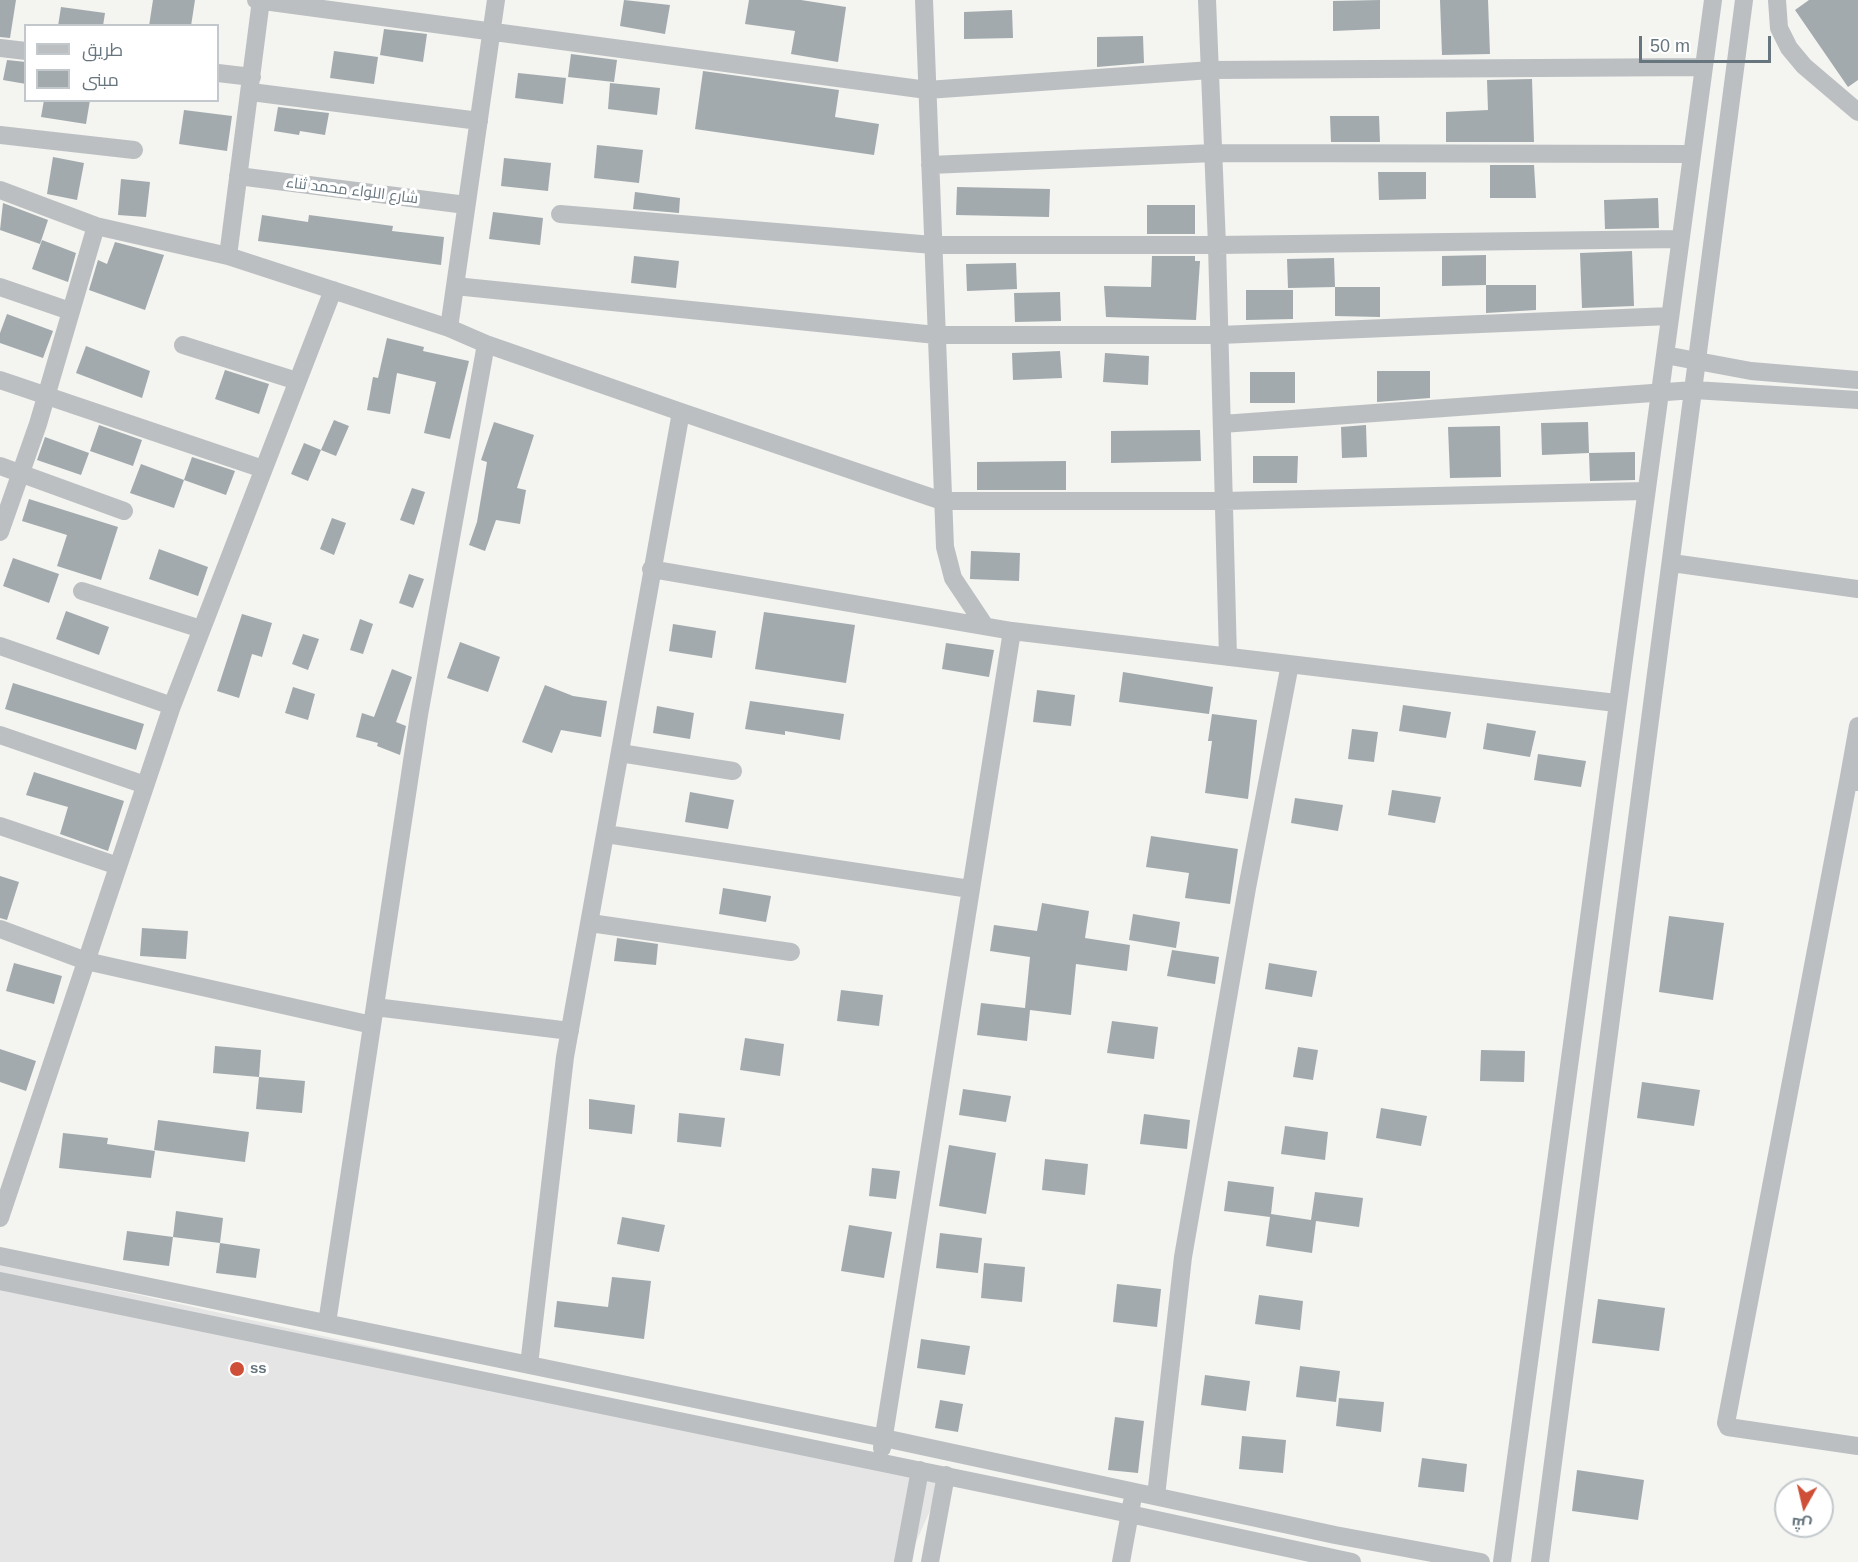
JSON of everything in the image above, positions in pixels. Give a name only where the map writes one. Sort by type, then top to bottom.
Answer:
[{"type":"street","points":[[228,256],[251,85],[259,0],[927,90],[1211,70],[1703,67]]},
{"type":"street","points":[[448,328],[496,0]]},
{"type":"street","points":[[924,0],[945,547],[953,578],[985,626]]},
{"type":"street","points":[[1207,0],[1220,335],[1228,657]]},
{"type":"street","points":[[1502,1562],[1616,703],[1713,0]]},
{"type":"street","points":[[1540,1562],[1744,0]]},
{"type":"street","points":[[1777,0],[1779,28],[1796,57],[1858,112]]},
{"type":"street","points":[[0,48],[24,51]]},
{"type":"street","points":[[219,74],[251,85],[479,121]]},
{"type":"street","points":[[0,135],[134,150]]},
{"type":"street","points":[[930,165],[1214,153],[1691,154]]},
{"type":"street","name":"شارع اللواء محمد ثناء","points":[[238,176],[466,205]]},
{"type":"street","points":[[0,190],[96,226],[228,256],[333,290],[942,501],[1224,501],[1645,491]]},
{"type":"street","points":[[560,214],[933,245],[1217,245],[1680,239]]},
{"type":"street","points":[[0,532],[46,395],[96,226]]},
{"type":"street","points":[[455,286],[936,336],[1220,335],[1670,316]]},
{"type":"street","points":[[0,287],[70,311]]},
{"type":"street","points":[[0,1218],[172,706],[333,290]]},
{"type":"street","points":[[327,1323],[419,715],[486,344]]},
{"type":"street","points":[[183,345],[297,381]]},
{"type":"street","points":[[1665,355],[1751,371],[1858,380]]},
{"type":"street","points":[[0,380],[263,469]]},
{"type":"street","points":[[1222,424],[1694,390],[1858,400]]},
{"type":"street","points":[[529,1365],[557,1111],[651,569],[681,412]]},
{"type":"street","points":[[0,466],[124,511]]},
{"type":"street","points":[[1672,563],[1858,589]]},
{"type":"street","points":[[651,569],[1012,630],[1616,703]]},
{"type":"street","points":[[82,591],[201,629]]},
{"type":"street","points":[[880,1462],[1012,630]]},
{"type":"street","points":[[0,646],[172,706]]},
{"type":"street","points":[[1156,1496],[1183,1257],[1245,899],[1290,664]]},
{"type":"street","points":[[1858,726],[1853,782],[1726,1425],[1858,1446]]},
{"type":"street","points":[[0,735],[146,786]]},
{"type":"street","points":[[620,753],[733,771]]},
{"type":"street","points":[[0,826],[118,866]]},
{"type":"street","points":[[606,834],[970,889]]},
{"type":"street","points":[[590,923],[792,952]]},
{"type":"street","points":[[0,929],[86,961],[372,1025]]},
{"type":"street","points":[[375,1007],[570,1031]]},
{"type":"street","points":[[0,1256],[884,1438],[1335,1535],[1481,1562]]},
{"type":"street","points":[[0,1281],[946,1475],[1352,1562]]},
{"type":"street","points":[[903,1562],[920,1470]]},
{"type":"street","points":[[930,1562],[946,1475]]},
{"type":"street","points":[[1120,1562],[1134,1492]]},
{"type":"shaded area","name":"ss","points":[[0,1264],[946,1475],[907,1562],[0,1562]]},
{"type":"building","points":[[0,0],[16,0],[10,38],[0,37]]},
{"type":"building","points":[[153,0],[195,0],[191,24],[149,24]]},
{"type":"building","points":[[624,0],[670,5],[665,34],[620,26]]},
{"type":"building","points":[[749,0],[801,0],[846,7],[838,62],[791,54],[795,31],[745,24]]},
{"type":"building","points":[[1380,0],[1380,29],[1333,31],[1333,1]]},
{"type":"building","points":[[1440,0],[1488,0],[1490,54],[1442,55]]},
{"type":"building","points":[[1809,0],[1858,0],[1858,80],[1848,87],[1795,10]]},
{"type":"building","points":[[61,7],[105,13],[103,24],[58,24]]},
{"type":"building","points":[[1012,10],[1013,38],[964,39],[964,12]]},
{"type":"building","points":[[384,29],[427,34],[423,62],[380,55]]},
{"type":"building","points":[[1143,36],[1144,63],[1097,67],[1097,37]]},
{"type":"building","points":[[334,51],[378,57],[374,84],[330,78]]},
{"type":"building","points":[[571,54],[617,60],[614,82],[568,77]]},
{"type":"building","points":[[7,60],[24,62],[24,84],[3,80]]},
{"type":"building","points":[[703,71],[839,90],[835,117],[879,124],[874,155],[695,129]]},
{"type":"building","points":[[518,73],[566,78],[563,104],[515,98]]},
{"type":"building","points":[[1532,79],[1534,142],[1446,142],[1446,112],[1488,110],[1487,80]]},
{"type":"building","points":[[610,83],[660,88],[657,115],[608,109]]},
{"type":"building","points":[[44,102],[90,102],[86,124],[41,117]]},
{"type":"building","points":[[278,107],[329,113],[325,135],[300,131],[299,135],[274,131]]},
{"type":"building","points":[[184,110],[232,116],[227,151],[179,144]]},
{"type":"building","points":[[1330,116],[1379,116],[1380,142],[1331,142]]},
{"type":"building","points":[[597,145],[643,150],[639,183],[594,178]]},
{"type":"building","points":[[53,157],[84,163],[77,200],[47,194]]},
{"type":"building","points":[[504,158],[551,163],[548,191],[501,186]]},
{"type":"building","points":[[1490,165],[1534,165],[1536,198],[1490,198]]},
{"type":"building","points":[[1378,172],[1426,172],[1426,199],[1379,200]]},
{"type":"building","points":[[121,179],[150,182],[146,217],[118,215]]},
{"type":"building","points":[[957,187],[1050,189],[1049,217],[956,215]]},
{"type":"building","points":[[635,192],[680,198],[679,213],[633,209]]},
{"type":"building","points":[[1658,198],[1659,228],[1605,229],[1604,200]]},
{"type":"building","points":[[3,203],[48,220],[40,244],[0,230]]},
{"type":"building","points":[[1147,205],[1195,205],[1195,234],[1147,234]]},
{"type":"building","points":[[493,212],[543,218],[540,245],[489,239]]},
{"type":"building","points":[[262,215],[308,222],[309,215],[393,226],[392,231],[444,237],[441,265],[258,241]]},
{"type":"building","points":[[42,240],[76,253],[68,282],[32,269]]},
{"type":"building","points":[[115,242],[164,255],[145,310],[89,290],[98,260],[107,264]]},
{"type":"building","points":[[1632,251],[1634,306],[1582,308],[1580,253]]},
{"type":"building","points":[[1486,255],[1486,285],[1442,286],[1442,256]]},
{"type":"building","points":[[634,256],[679,261],[676,288],[631,283]]},
{"type":"building","points":[[1152,256],[1195,256],[1195,261],[1200,261],[1196,320],[1106,317],[1104,286],[1151,287]]},
{"type":"building","points":[[1334,258],[1335,287],[1288,288],[1287,259]]},
{"type":"building","points":[[1016,263],[1017,289],[967,291],[966,264]]},
{"type":"building","points":[[1486,285],[1536,285],[1536,310],[1486,313]]},
{"type":"building","points":[[1335,287],[1380,287],[1380,317],[1335,316]]},
{"type":"building","points":[[1246,290],[1293,290],[1293,319],[1246,320]]},
{"type":"building","points":[[1060,292],[1061,321],[1015,322],[1014,293]]},
{"type":"building","points":[[7,314],[53,331],[43,358],[0,343],[0,333]]},
{"type":"building","points":[[387,338],[424,347],[423,351],[469,361],[450,439],[424,433],[436,382],[397,373],[390,414],[367,410],[373,377],[378,378]]},
{"type":"building","points":[[86,346],[150,371],[142,398],[76,373]]},
{"type":"building","points":[[1060,351],[1062,378],[1013,380],[1012,353]]},
{"type":"building","points":[[1105,353],[1149,356],[1148,385],[1103,382]]},
{"type":"building","points":[[225,370],[269,384],[259,414],[215,399]]},
{"type":"building","points":[[1377,371],[1430,371],[1430,398],[1377,402]]},
{"type":"building","points":[[1250,372],[1295,372],[1295,403],[1250,403]]},
{"type":"building","points":[[334,420],[349,426],[336,456],[321,450]]},
{"type":"building","points":[[494,422],[534,435],[517,488],[526,490],[520,524],[496,520],[485,551],[469,545],[477,522],[487,462],[481,460]]},
{"type":"building","points":[[1588,422],[1589,453],[1542,455],[1541,423]]},
{"type":"building","points":[[99,425],[142,440],[133,466],[90,451]]},
{"type":"building","points":[[1366,425],[1367,457],[1342,458],[1341,427]]},
{"type":"building","points":[[1500,426],[1501,477],[1450,478],[1448,427]]},
{"type":"building","points":[[1200,430],[1201,461],[1111,463],[1111,431]]},
{"type":"building","points":[[45,437],[89,453],[81,475],[37,460]]},
{"type":"building","points":[[304,443],[321,450],[308,481],[291,474]]},
{"type":"building","points":[[1635,452],[1635,480],[1590,481],[1589,453]]},
{"type":"building","points":[[1253,456],[1298,456],[1297,483],[1253,483]]},
{"type":"building","points":[[192,457],[235,471],[226,495],[184,480]]},
{"type":"building","points":[[1066,461],[1066,490],[977,490],[977,462]]},
{"type":"building","points":[[141,464],[184,480],[174,508],[130,493]]},
{"type":"building","points":[[412,488],[425,492],[414,525],[400,520]]},
{"type":"building","points":[[29,499],[118,527],[101,580],[57,566],[67,535],[22,521]]},
{"type":"building","points":[[332,518],[346,523],[334,555],[320,549]]},
{"type":"building","points":[[159,549],[208,567],[198,596],[149,579]]},
{"type":"building","points":[[971,551],[1020,553],[1019,581],[970,579]]},
{"type":"building","points":[[13,558],[59,574],[49,603],[3,586]]},
{"type":"building","points":[[409,574],[424,579],[413,608],[399,603]]},
{"type":"building","points":[[66,611],[109,627],[99,655],[56,639]]},
{"type":"building","points":[[764,612],[855,625],[846,683],[755,669]]},
{"type":"building","points":[[242,614],[272,623],[262,657],[252,654],[239,698],[217,691]]},
{"type":"building","points":[[360,619],[373,624],[363,654],[350,650]]},
{"type":"building","points":[[673,624],[716,631],[712,658],[669,651]]},
{"type":"building","points":[[303,634],[319,639],[308,670],[292,664]]},
{"type":"building","points":[[460,642],[500,657],[488,692],[447,678]]},
{"type":"building","points":[[946,643],[994,650],[989,677],[942,669]]},
{"type":"building","points":[[392,669],[412,677],[396,722],[406,726],[400,755],[377,746],[378,743],[356,737],[362,713],[374,717]]},
{"type":"building","points":[[1123,672],[1213,687],[1209,714],[1119,702]]},
{"type":"building","points":[[13,683],[144,724],[136,750],[5,709]]},
{"type":"building","points":[[545,685],[573,696],[607,701],[601,737],[561,730],[552,753],[522,742]]},
{"type":"building","points":[[293,687],[315,694],[308,720],[285,713]]},
{"type":"building","points":[[1037,690],[1075,695],[1071,726],[1033,722]]},
{"type":"building","points":[[750,701],[844,714],[840,740],[785,731],[785,735],[745,729]]},
{"type":"building","points":[[1403,705],[1451,712],[1446,738],[1399,731]]},
{"type":"building","points":[[657,706],[694,713],[690,739],[653,733]]},
{"type":"building","points":[[1212,714],[1257,720],[1248,799],[1205,793],[1212,741],[1208,741]]},
{"type":"building","points":[[1487,723],[1536,731],[1530,757],[1483,749]]},
{"type":"building","points":[[1352,729],[1378,732],[1374,762],[1348,759]]},
{"type":"building","points":[[1538,754],[1586,761],[1581,787],[1534,780]]},
{"type":"building","points":[[34,772],[124,801],[108,851],[60,834],[68,807],[26,795]]},
{"type":"building","points":[[1392,790],[1441,797],[1435,823],[1388,815]]},
{"type":"building","points":[[690,792],[734,800],[728,829],[685,822]]},
{"type":"building","points":[[1295,798],[1343,805],[1338,831],[1291,823]]},
{"type":"building","points":[[1151,836],[1238,849],[1230,904],[1185,898],[1189,873],[1146,867]]},
{"type":"building","points":[[0,876],[19,882],[7,920],[0,918]]},
{"type":"building","points":[[723,888],[771,896],[766,922],[719,914]]},
{"type":"building","points":[[1042,903],[1089,911],[1085,938],[1130,945],[1127,971],[1076,964],[1071,1015],[1030,1010],[1027,1041],[977,1035],[981,1003],[1025,1008],[1030,957],[990,951],[994,925],[1037,931]]},
{"type":"building","points":[[1133,914],[1180,922],[1176,948],[1129,940]]},
{"type":"building","points":[[1669,916],[1724,923],[1713,1000],[1659,992]]},
{"type":"building","points":[[142,928],[188,931],[186,959],[140,956]]},
{"type":"building","points":[[617,938],[658,944],[656,965],[614,961]]},
{"type":"building","points":[[1172,950],[1219,957],[1215,984],[1167,976]]},
{"type":"building","points":[[14,963],[62,976],[54,1004],[6,991]]},
{"type":"building","points":[[1269,963],[1317,971],[1312,997],[1265,989]]},
{"type":"building","points":[[841,990],[883,995],[879,1026],[837,1021]]},
{"type":"building","points":[[1112,1021],[1158,1027],[1154,1059],[1107,1053]]},
{"type":"building","points":[[745,1038],[784,1044],[780,1076],[740,1070]]},
{"type":"building","points":[[215,1046],[261,1050],[259,1077],[213,1073]]},
{"type":"building","points":[[1298,1047],[1318,1050],[1313,1080],[1293,1077]]},
{"type":"building","points":[[0,1049],[36,1061],[26,1091],[0,1082]]},
{"type":"building","points":[[1481,1050],[1525,1051],[1524,1082],[1480,1081]]},
{"type":"building","points":[[259,1077],[305,1081],[302,1113],[256,1109]]},
{"type":"building","points":[[1642,1082],[1700,1090],[1694,1126],[1637,1118]]},
{"type":"building","points":[[963,1089],[1011,1096],[1006,1122],[959,1115]]},
{"type":"building","points":[[589,1099],[635,1105],[632,1134],[589,1129]]},
{"type":"building","points":[[1381,1108],[1427,1116],[1421,1146],[1376,1138]]},
{"type":"building","points":[[679,1113],[725,1118],[721,1147],[677,1142]]},
{"type":"building","points":[[1144,1114],[1190,1120],[1187,1149],[1140,1144]]},
{"type":"building","points":[[158,1120],[249,1132],[245,1162],[154,1150]]},
{"type":"building","points":[[1285,1126],[1328,1132],[1325,1160],[1281,1154]]},
{"type":"building","points":[[63,1133],[108,1138],[107,1144],[155,1151],[151,1178],[59,1168]]},
{"type":"building","points":[[949,1145],[996,1153],[986,1214],[939,1206]]},
{"type":"building","points":[[1045,1159],[1088,1164],[1085,1195],[1042,1190]]},
{"type":"building","points":[[872,1168],[900,1171],[896,1199],[869,1196]]},
{"type":"building","points":[[1228,1181],[1274,1187],[1271,1214],[1311,1220],[1315,1192],[1363,1198],[1359,1227],[1316,1221],[1312,1253],[1266,1246],[1270,1217],[1224,1211]]},
{"type":"building","points":[[176,1211],[223,1218],[220,1243],[173,1237]]},
{"type":"building","points":[[622,1217],[665,1225],[659,1252],[617,1244]]},
{"type":"building","points":[[849,1225],[892,1232],[884,1278],[841,1271]]},
{"type":"building","points":[[127,1231],[173,1237],[169,1266],[123,1260]]},
{"type":"building","points":[[940,1233],[982,1238],[978,1273],[936,1268]]},
{"type":"building","points":[[220,1243],[260,1249],[256,1278],[216,1273]]},
{"type":"building","points":[[984,1263],[1025,1267],[1022,1302],[981,1298]]},
{"type":"building","points":[[612,1277],[651,1281],[644,1339],[554,1327],[557,1301],[608,1307]]},
{"type":"building","points":[[1117,1284],[1161,1289],[1157,1327],[1113,1322]]},
{"type":"building","points":[[1259,1295],[1303,1301],[1300,1330],[1255,1324]]},
{"type":"building","points":[[1598,1299],[1665,1308],[1659,1351],[1592,1343]]},
{"type":"building","points":[[921,1339],[970,1346],[965,1375],[917,1368]]},
{"type":"building","points":[[1300,1366],[1340,1371],[1336,1402],[1296,1397]]},
{"type":"building","points":[[1205,1375],[1250,1381],[1246,1411],[1201,1405]]},
{"type":"building","points":[[1339,1398],[1384,1402],[1381,1432],[1336,1426]]},
{"type":"building","points":[[940,1400],[963,1404],[958,1432],[935,1428]]},
{"type":"building","points":[[1115,1417],[1144,1421],[1138,1473],[1108,1470]]},
{"type":"building","points":[[1242,1436],[1286,1440],[1283,1473],[1239,1469]]},
{"type":"building","points":[[1422,1458],[1467,1464],[1464,1492],[1418,1487]]},
{"type":"building","points":[[1577,1470],[1644,1480],[1638,1520],[1572,1511]]},
{"type":"place","name":"ss","points":[[237,1369]]}]
